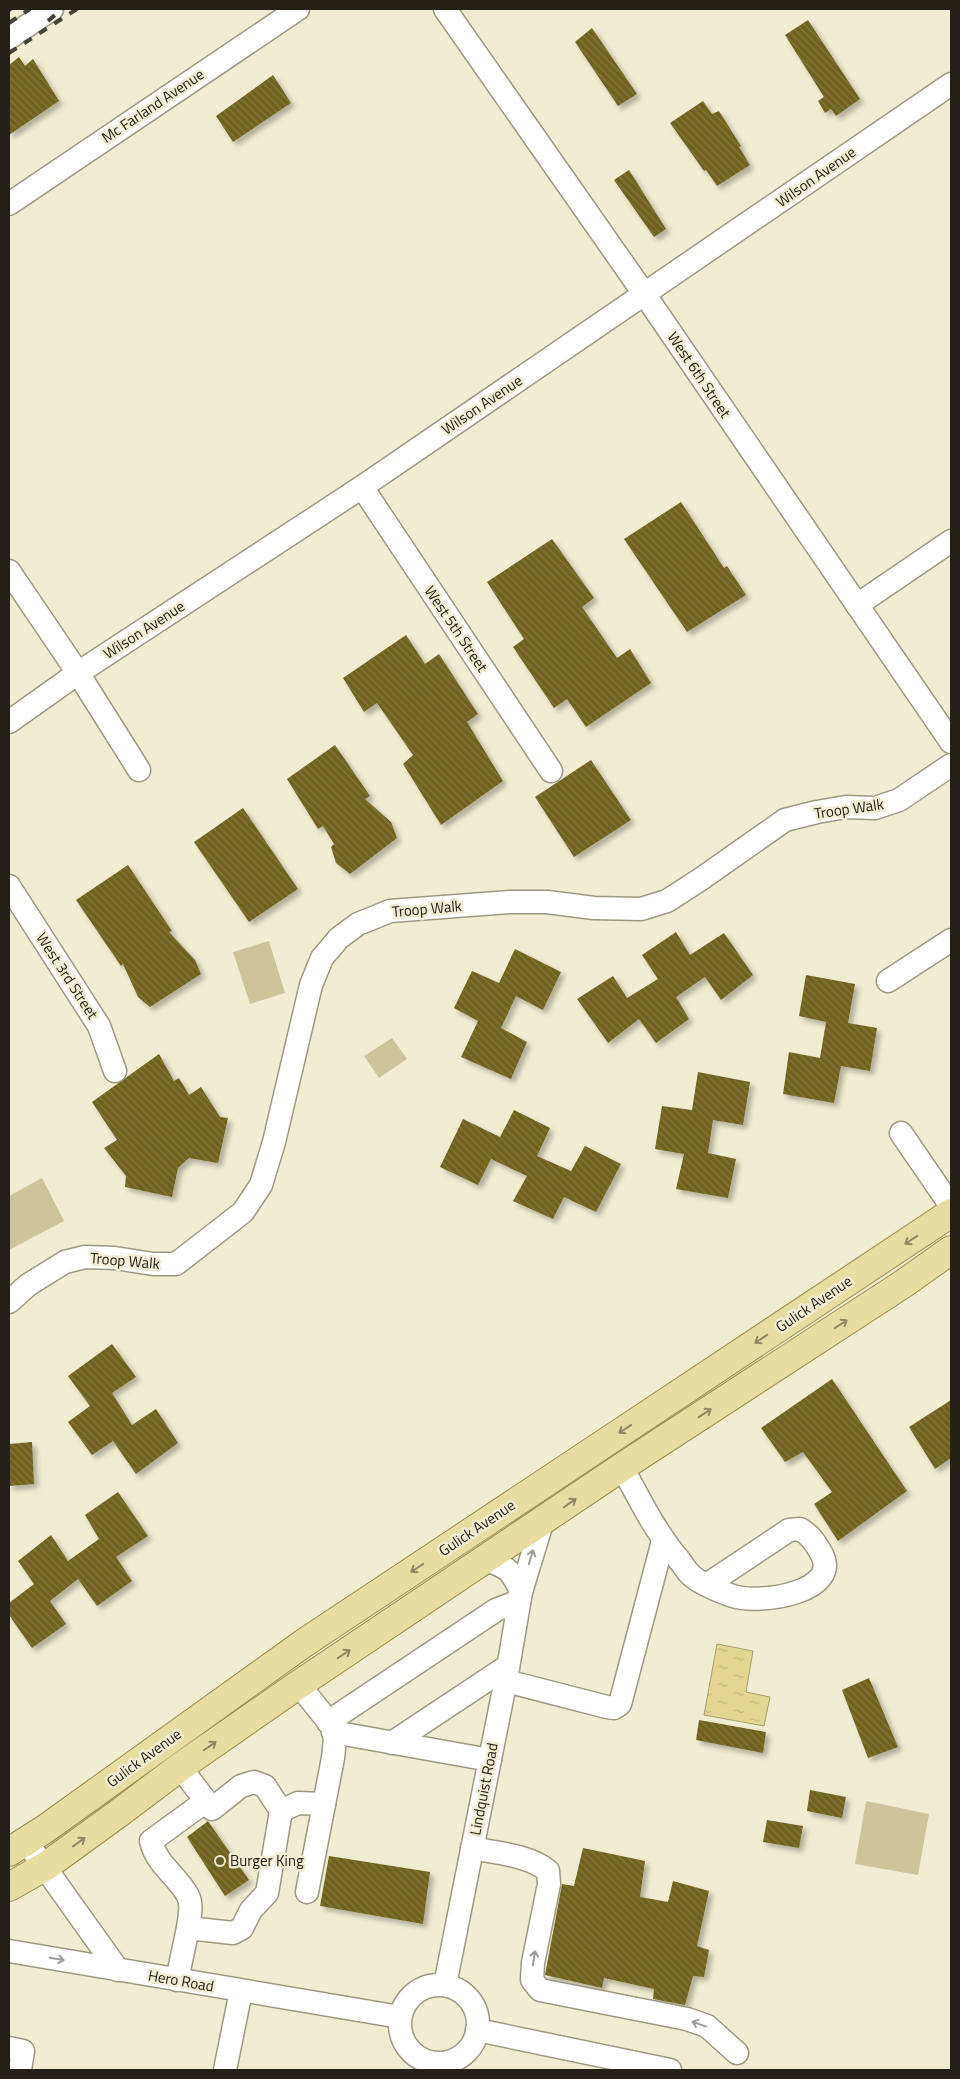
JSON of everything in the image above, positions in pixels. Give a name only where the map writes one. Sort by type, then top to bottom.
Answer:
[{"type":"main road","name":"Gulick Avenue","points":[[17,1846],[308,1641],[951,1213]]},
{"type":"main road","name":"Gulick Avenue","points":[[9,1887],[46,1866],[119,1814],[180,1767],[299,1685],[542,1523],[622,1467],[903,1284],[951,1250]]},
{"type":"street","points":[[9,38],[52,9]]},
{"type":"street","name":"Mc Farland Avenue","points":[[9,204],[298,9]]},
{"type":"street","name":"West 6th Street","points":[[445,9],[645,295],[951,742]]},
{"type":"street","name":"Wilson Avenue","points":[[9,722],[78,673],[362,487],[951,84]]},
{"type":"street","name":"West 5th Street","points":[[362,487],[551,771]]},
{"type":"street","points":[[857,606],[951,542]]},
{"type":"street","points":[[9,571],[78,673],[140,770]]},
{"type":"street","name":"Troop Walk","points":[[9,1302],[28,1285],[65,1262],[85,1257],[115,1258],[153,1264],[176,1264],[243,1212],[261,1186],[274,1142],[301,1021],[322,958],[339,938],[358,924],[390,911],[510,902],[547,902],[594,908],[641,909],[666,901],[702,879],[785,820],[846,807],[876,808],[899,800],[951,765]]},
{"type":"street","name":"West 3rd Street","points":[[9,886],[99,1026],[115,1071]]},
{"type":"street","points":[[888,981],[951,940]]},
{"type":"street","points":[[901,1133],[951,1206]]},
{"type":"street","points":[[622,1467],[663,1541],[692,1577],[734,1597],[770,1599],[795,1594],[821,1577],[825,1570],[825,1559],[810,1535],[800,1529],[789,1530],[708,1584]]},
{"type":"street","name":"Lindquist Road","points":[[445,1985],[507,1674],[520,1597],[542,1523]]},
{"type":"street","points":[[392,1743],[507,1674],[607,1707],[614,1708],[620,1704],[663,1541]]},
{"type":"street","points":[[331,1727],[496,1610],[520,1597],[513,1574],[503,1565],[486,1560]]},
{"type":"street","points":[[299,1685],[331,1727],[335,1739],[307,1892]]},
{"type":"street","points":[[331,1727],[392,1743],[490,1760]]},
{"type":"street","points":[[180,1767],[212,1809],[241,1786],[254,1782],[265,1786],[281,1811],[267,1893],[251,1910],[242,1928],[233,1934],[188,1928]]},
{"type":"street","points":[[177,1980],[191,1908],[189,1897],[154,1853],[151,1841],[206,1801]]},
{"type":"street","points":[[281,1811],[298,1803],[324,1804]]},
{"type":"street","points":[[17,1846],[46,1866],[118,1970]]},
{"type":"street","points":[[472,1848],[514,1856],[542,1866],[548,1871],[549,1884],[533,1963],[532,1980],[540,1990],[687,2019],[707,2026],[737,2053]]},
{"type":"street","name":"Hero Road","points":[[9,1950],[400,2017]]},
{"type":"street","points":[[445,1985],[460,1990],[471,2001],[477,2015],[477,2030],[471,2046],[458,2058],[425,2066],[404,2043],[400,2029],[400,2017],[409,1997],[426,1986],[445,1985]]},
{"type":"street","points":[[225,2070],[241,1991]]},
{"type":"street","points":[[477,2030],[670,2070]]},
{"type":"street","points":[[9,2048],[24,2051],[20,2070]]},
{"type":"shaded area","points":[[269,941],[285,993],[250,1004],[233,952]]},
{"type":"shaded area","points":[[392,1038],[407,1059],[379,1078],[364,1056]]},
{"type":"shaded area","points":[[42,1178],[64,1221],[9,1250],[9,1196]]},
{"type":"shaded area","points":[[866,1801],[929,1814],[918,1875],[855,1864]]},
{"type":"water","points":[[717,1644],[753,1651],[746,1692],[770,1697],[764,1726],[704,1715]]},
{"type":"building","points":[[808,20],[860,99],[836,116],[831,109],[825,113],[818,101],[824,97],[785,35]]},
{"type":"building","points":[[592,28],[637,94],[618,106],[575,42]]},
{"type":"building","points":[[19,57],[25,66],[33,59],[59,101],[9,135],[9,65]]},
{"type":"building","points":[[273,75],[291,103],[233,142],[216,116]]},
{"type":"building","points":[[703,101],[712,114],[719,111],[741,146],[739,147],[750,165],[717,186],[670,123]]},
{"type":"building","points":[[629,170],[666,229],[654,237],[614,180]]},
{"type":"building","points":[[681,502],[724,568],[727,566],[746,595],[687,632],[624,539]]},
{"type":"building","points":[[552,539],[594,598],[582,607],[617,658],[630,649],[651,683],[586,727],[567,699],[554,708],[513,647],[524,639],[487,582]]},
{"type":"building","points":[[406,635],[425,664],[439,654],[478,714],[467,722],[503,781],[441,825],[403,764],[413,755],[377,703],[364,712],[343,678]]},
{"type":"building","points":[[335,745],[370,796],[365,799],[391,822],[397,838],[350,874],[336,863],[331,847],[334,844],[323,826],[318,829],[287,779]]},
{"type":"building","points":[[591,760],[631,820],[574,857],[535,797]]},
{"type":"building","points":[[243,808],[298,889],[249,922],[194,842]]},
{"type":"building","points":[[128,865],[172,931],[169,932],[195,960],[201,974],[150,1007],[138,997],[123,964],[121,966],[76,900]]},
{"type":"building","points":[[676,932],[690,955],[724,933],[753,975],[721,1000],[705,977],[676,997],[689,1019],[656,1043],[639,1019],[608,1043],[577,999],[613,976],[627,998],[658,979],[642,955]]},
{"type":"building","points":[[515,949],[561,972],[543,1010],[516,996],[501,1028],[527,1042],[511,1079],[461,1057],[478,1021],[454,1008],[472,971],[499,983]]},
{"type":"building","points":[[806,975],[855,984],[848,1023],[877,1028],[870,1071],[841,1066],[834,1103],[783,1094],[789,1052],[820,1058],[826,1022],[799,1016]]},
{"type":"building","points":[[159,1054],[174,1081],[179,1078],[189,1095],[201,1087],[220,1117],[228,1118],[218,1163],[189,1158],[178,1168],[172,1197],[125,1187],[126,1176],[104,1148],[117,1140],[92,1102]]},
{"type":"building","points":[[698,1072],[750,1082],[743,1125],[713,1120],[708,1153],[736,1159],[728,1198],[676,1189],[684,1154],[655,1149],[662,1106],[692,1110]]},
{"type":"building","points":[[514,1110],[550,1128],[537,1156],[571,1171],[585,1146],[621,1164],[596,1212],[564,1197],[553,1219],[513,1201],[527,1176],[491,1159],[478,1185],[440,1167],[463,1119],[500,1137]]},
{"type":"building","points":[[112,1344],[136,1377],[112,1393],[132,1425],[156,1409],[178,1443],[136,1474],[113,1441],[92,1455],[68,1422],[90,1406],[68,1376]]},
{"type":"building","points":[[832,1379],[907,1491],[838,1541],[814,1504],[832,1492],[803,1452],[785,1462],[761,1428]]},
{"type":"building","points":[[951,1400],[951,1458],[935,1469],[909,1427]]},
{"type":"building","points":[[32,1442],[34,1484],[9,1486],[9,1444]]},
{"type":"building","points":[[118,1492],[148,1536],[116,1557],[132,1581],[97,1606],[78,1579],[50,1601],[66,1624],[32,1648],[9,1615],[9,1603],[34,1584],[18,1561],[51,1535],[68,1561],[99,1539],[85,1515]]},
{"type":"building","points":[[869,1678],[898,1747],[868,1758],[842,1690]]},
{"type":"building","points":[[699,1720],[766,1732],[763,1753],[696,1740]]},
{"type":"building","points":[[810,1790],[846,1797],[842,1818],[807,1811]]},
{"type":"building","points":[[767,1820],[803,1826],[799,1848],[763,1842]]},
{"type":"building","points":[[208,1821],[249,1880],[225,1896],[187,1837]]},
{"type":"building","points":[[583,1848],[645,1861],[640,1897],[668,1902],[673,1881],[709,1891],[697,1946],[709,1950],[704,1977],[693,1976],[685,2005],[653,1999],[654,1989],[604,1978],[602,1988],[545,1975],[562,1884],[574,1886]]},
{"type":"building","points":[[329,1856],[430,1872],[423,1924],[320,1906]]},
{"type":"railway","points":[[9,23],[30,9]]},
{"type":"railway","points":[[48,21],[62,9]]},
{"type":"railway","points":[[9,53],[77,9]]},
{"type":"place","name":"Burger King","points":[[220,1861]]}]
